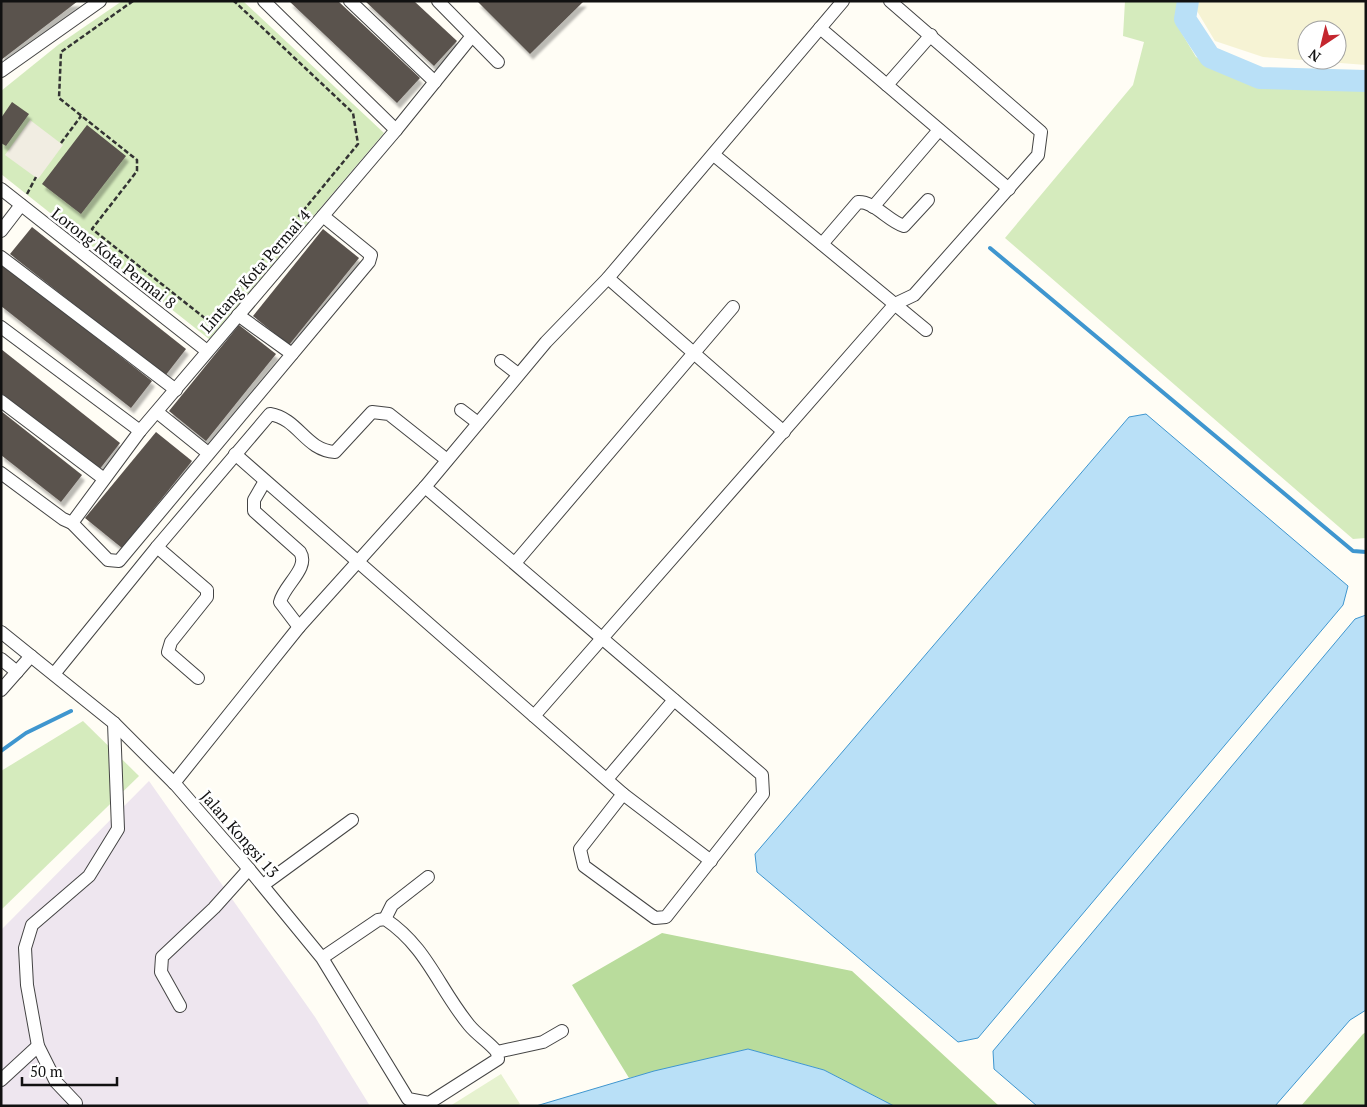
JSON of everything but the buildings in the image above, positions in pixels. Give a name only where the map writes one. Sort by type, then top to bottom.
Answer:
[{"type":"street","points":[[1,71],[100,1]]},
{"type":"street","points":[[350,1],[435,82]]},
{"type":"street","points":[[438,1],[498,62]]},
{"type":"street","points":[[174,783],[299,628],[425,486],[546,342],[608,278],[843,1]]},
{"type":"street","points":[[534,716],[895,304],[914,295],[1038,155],[1041,132],[890,1]]},
{"type":"street","points":[[270,3],[396,130]]},
{"type":"street","points":[[820,28],[1009,189]]},
{"type":"street","points":[[887,85],[930,35]]},
{"type":"street","name":"Lintang Kota Permai 4","points":[[68,521],[104,479],[140,431],[396,130],[472,36]]},
{"type":"street","points":[[874,207],[940,130]]},
{"type":"street","points":[[714,155],[926,330]]},
{"type":"street","name":"Lorong Kota Permai 8","points":[[1,189],[207,352]]},
{"type":"street","points":[[822,244],[858,202],[865,202],[895,223],[904,226],[928,200]]},
{"type":"street","points":[[1,231],[21,205]]},
{"type":"street","points":[[1,473],[68,521],[108,560],[119,561],[369,262],[371,254],[323,216]]},
{"type":"street","points":[[1,257],[176,390]]},
{"type":"street","points":[[608,278],[784,432]]},
{"type":"street","points":[[516,563],[733,307]]},
{"type":"street","points":[[238,315],[292,354]]},
{"type":"street","points":[[1,327],[140,431]]},
{"type":"street","points":[[501,361],[518,374]]},
{"type":"street","points":[[1,401],[104,479]]},
{"type":"street","points":[[461,410],[478,423]]},
{"type":"street","points":[[158,412],[208,453]]},
{"type":"street","points":[[54,674],[157,547],[270,414],[282,416],[322,451],[335,452],[372,412],[389,414],[447,460]]},
{"type":"street","points":[[235,454],[356,563],[623,794],[711,861]]},
{"type":"street","points":[[265,481],[254,500],[254,511],[300,552],[304,558],[302,565],[283,592],[280,602],[299,628]]},
{"type":"street","points":[[425,486],[762,775],[763,794],[666,917],[655,918],[584,866],[580,850],[623,794]]},
{"type":"street","points":[[157,547],[207,590],[207,597],[171,642],[168,652],[198,678]]},
{"type":"street","name":"Jalan Kongsi 13","points":[[1,632],[114,723],[174,783],[249,869],[322,958],[408,1098],[429,1103],[498,1059],[497,1052]]},
{"type":"street","points":[[1,690],[31,656]]},
{"type":"street","points":[[1,659],[17,672]]},
{"type":"street","points":[[607,779],[674,700]]},
{"type":"street","points":[[76,1103],[56,1082],[38,1046],[27,985],[25,948],[32,925],[89,876],[118,829],[114,723]]},
{"type":"street","points":[[263,886],[352,820]]},
{"type":"street","points":[[180,1006],[161,972],[162,957],[214,908],[249,869]]},
{"type":"street","points":[[385,919],[392,905],[428,877]]},
{"type":"street","points":[[322,958],[378,920],[385,919],[402,930],[420,950],[470,1026],[497,1052],[543,1042],[562,1031]]},
{"type":"street","points":[[1,1080],[38,1046]]},
{"type":"path","points":[[134,1],[61,52],[59,98],[137,160],[137,171],[92,229],[211,323],[358,144],[353,113],[234,1]]},
{"type":"path","points":[[61,143],[82,116]]},
{"type":"path","points":[[21,205],[36,177]]},
{"type":"shaded area","points":[[1199,1],[1366,1],[1366,65],[1347,64],[1347,20],[1297,20],[1297,60],[1263,57],[1215,41],[1197,11]]},
{"type":"shaded area","points":[[30,120],[63,145],[38,179],[5,155]]},
{"type":"shaded area","points":[[149,781],[315,1017],[370,1106],[1,1106],[1,930]]},
{"type":"green space","points":[[122,1],[243,1],[384,133],[209,339],[1,174],[1,91],[58,45]]},
{"type":"green space","points":[[1125,1],[1177,1],[1178,27],[1196,57],[1230,73],[1280,87],[1321,82],[1366,83],[1366,538],[1353,539],[1005,238],[1133,85],[1144,42],[1123,36]]},
{"type":"green space","points":[[83,721],[139,776],[1,910],[1,771]]},
{"type":"green space","points":[[662,933],[852,971],[999,1106],[894,1106],[824,1070],[748,1049],[629,1078],[572,985]]},
{"type":"green space","points":[[1366,1032],[1366,1106],[1301,1106],[1363,1034]]},
{"type":"green space","points":[[501,1074],[520,1104],[517,1106],[450,1106]]},
{"type":"water","points":[[1146,414],[1348,586],[1343,605],[978,1038],[958,1042],[757,872],[755,854],[1129,417]]},
{"type":"water","points":[[1366,615],[1366,1010],[1350,1020],[1275,1106],[1037,1106],[994,1069],[993,1051],[1355,619]]},
{"type":"water","points":[[748,1049],[824,1070],[894,1106],[536,1106],[654,1071]]},
{"type":"waterway","points":[[1188,1],[1185,19],[1210,57],[1260,78],[1366,81]]},
{"type":"waterway","points":[[990,248],[1353,551],[1366,552]]},
{"type":"waterway","points":[[1,751],[26,733],[71,711]]}]
